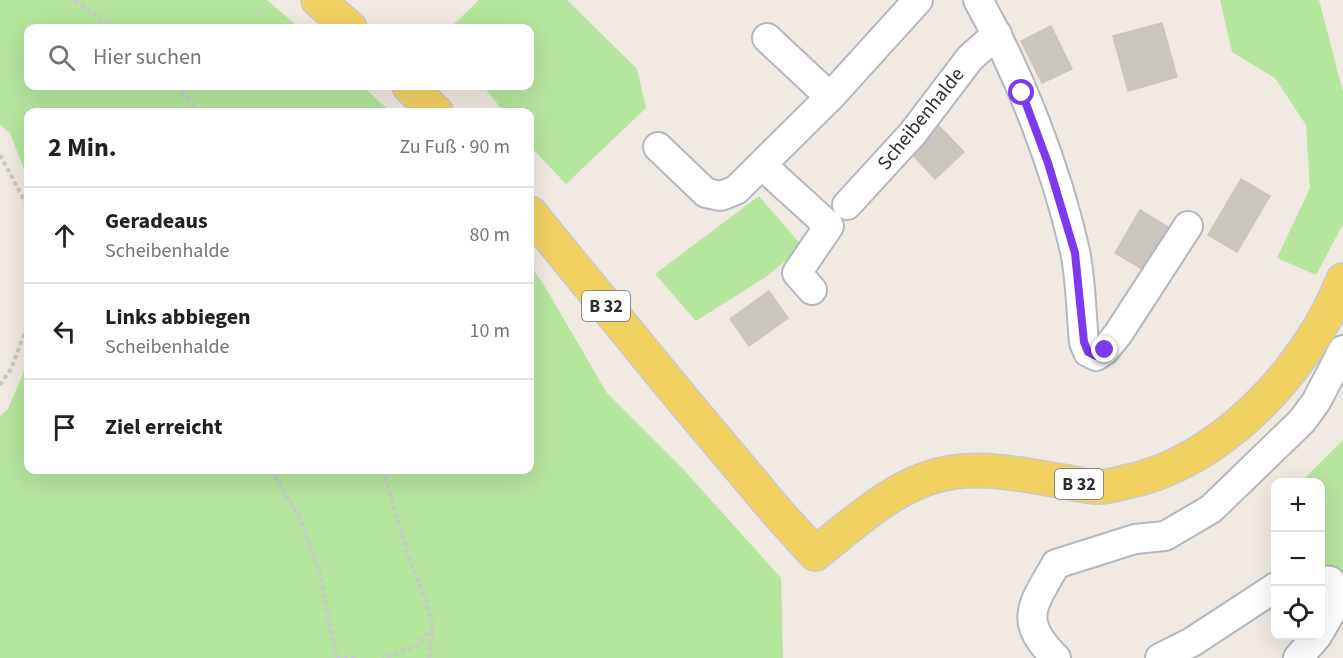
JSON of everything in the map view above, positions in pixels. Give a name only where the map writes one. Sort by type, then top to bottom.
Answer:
[{"type":"main road","points":[[318,0],[345,24]]},
{"type":"main road","points":[[413,90],[432,108]]},
{"type":"main road","name":"B 32","points":[[534,218],[712,435],[815,554],[885,499],[921,480],[954,472],[1004,472],[1099,487],[1143,479],[1174,466],[1231,429],[1275,387],[1313,338],[1342,289]]},
{"type":"street","points":[[658,147],[706,193],[721,196],[736,190],[831,97],[918,0]]},
{"type":"street","points":[[978,0],[997,34],[1036,129],[1065,215],[1075,253],[1084,342],[1088,352],[1096,356],[1105,350],[1118,334],[1188,226]]},
{"type":"street","name":"Scheibenhalde","points":[[847,205],[913,133],[970,58],[997,34]]},
{"type":"street","points":[[767,38],[831,97]]},
{"type":"street","points":[[763,165],[829,226],[797,273],[812,290]]},
{"type":"street","points":[[1056,658],[1040,643],[1032,626],[1035,602],[1056,564],[1135,539],[1165,536],[1211,509],[1302,422],[1316,402],[1343,350]]},
{"type":"street","points":[[1325,580],[1330,581],[1335,605],[1325,622]]},
{"type":"street","points":[[1160,658],[1192,642],[1271,590]]},
{"type":"street","points":[[1298,658],[1314,640]]},
{"type":"path","points":[[75,0],[107,24]]},
{"type":"path","points":[[180,90],[195,108]]},
{"type":"path","points":[[0,155],[24,200]]},
{"type":"path","points":[[0,385],[11,369],[24,335]]},
{"type":"path","points":[[273,474],[301,520],[320,574],[336,658],[356,658]]},
{"type":"path","points":[[384,474],[433,628],[429,658]]},
{"type":"path","points":[[383,658],[417,646],[433,628]]},
{"type":"green space","points":[[0,0],[267,0],[295,24],[24,24],[24,90],[366,90],[387,108],[24,108],[24,170],[10,133],[0,125]]},
{"type":"green space","points":[[479,0],[567,0],[637,69],[646,108],[566,184],[534,150],[534,108],[501,108],[486,90],[534,90],[534,24],[454,24]]},
{"type":"green space","points":[[1220,0],[1319,0],[1343,92],[1343,224],[1316,275],[1277,258],[1310,188],[1306,125],[1275,78],[1232,52]]},
{"type":"green space","points":[[759,196],[803,247],[767,276],[696,321],[655,274]]},
{"type":"green space","points":[[534,271],[607,393],[683,469],[781,578],[783,658],[0,658],[0,416],[8,409],[24,371],[24,474],[534,474]]},
{"type":"green space","points":[[1343,440],[1343,602],[1325,576],[1325,478],[1305,478]]},
{"type":"building","points":[[1162,23],[1177,77],[1128,91],[1113,36]]},
{"type":"building","points":[[1051,26],[1072,69],[1042,83],[1021,41]]},
{"type":"building","points":[[938,125],[964,152],[935,179],[910,152]]},
{"type":"building","points":[[1241,179],[1270,196],[1237,252],[1208,235]]},
{"type":"building","points":[[1140,210],[1168,227],[1144,270],[1115,253]]},
{"type":"building","points":[[769,291],[788,318],[749,346],[730,319]]},
{"type":"route","points":[[1022,93],[1048,163],[1075,253],[1084,342],[1088,352],[1096,356],[1105,350]]}]
